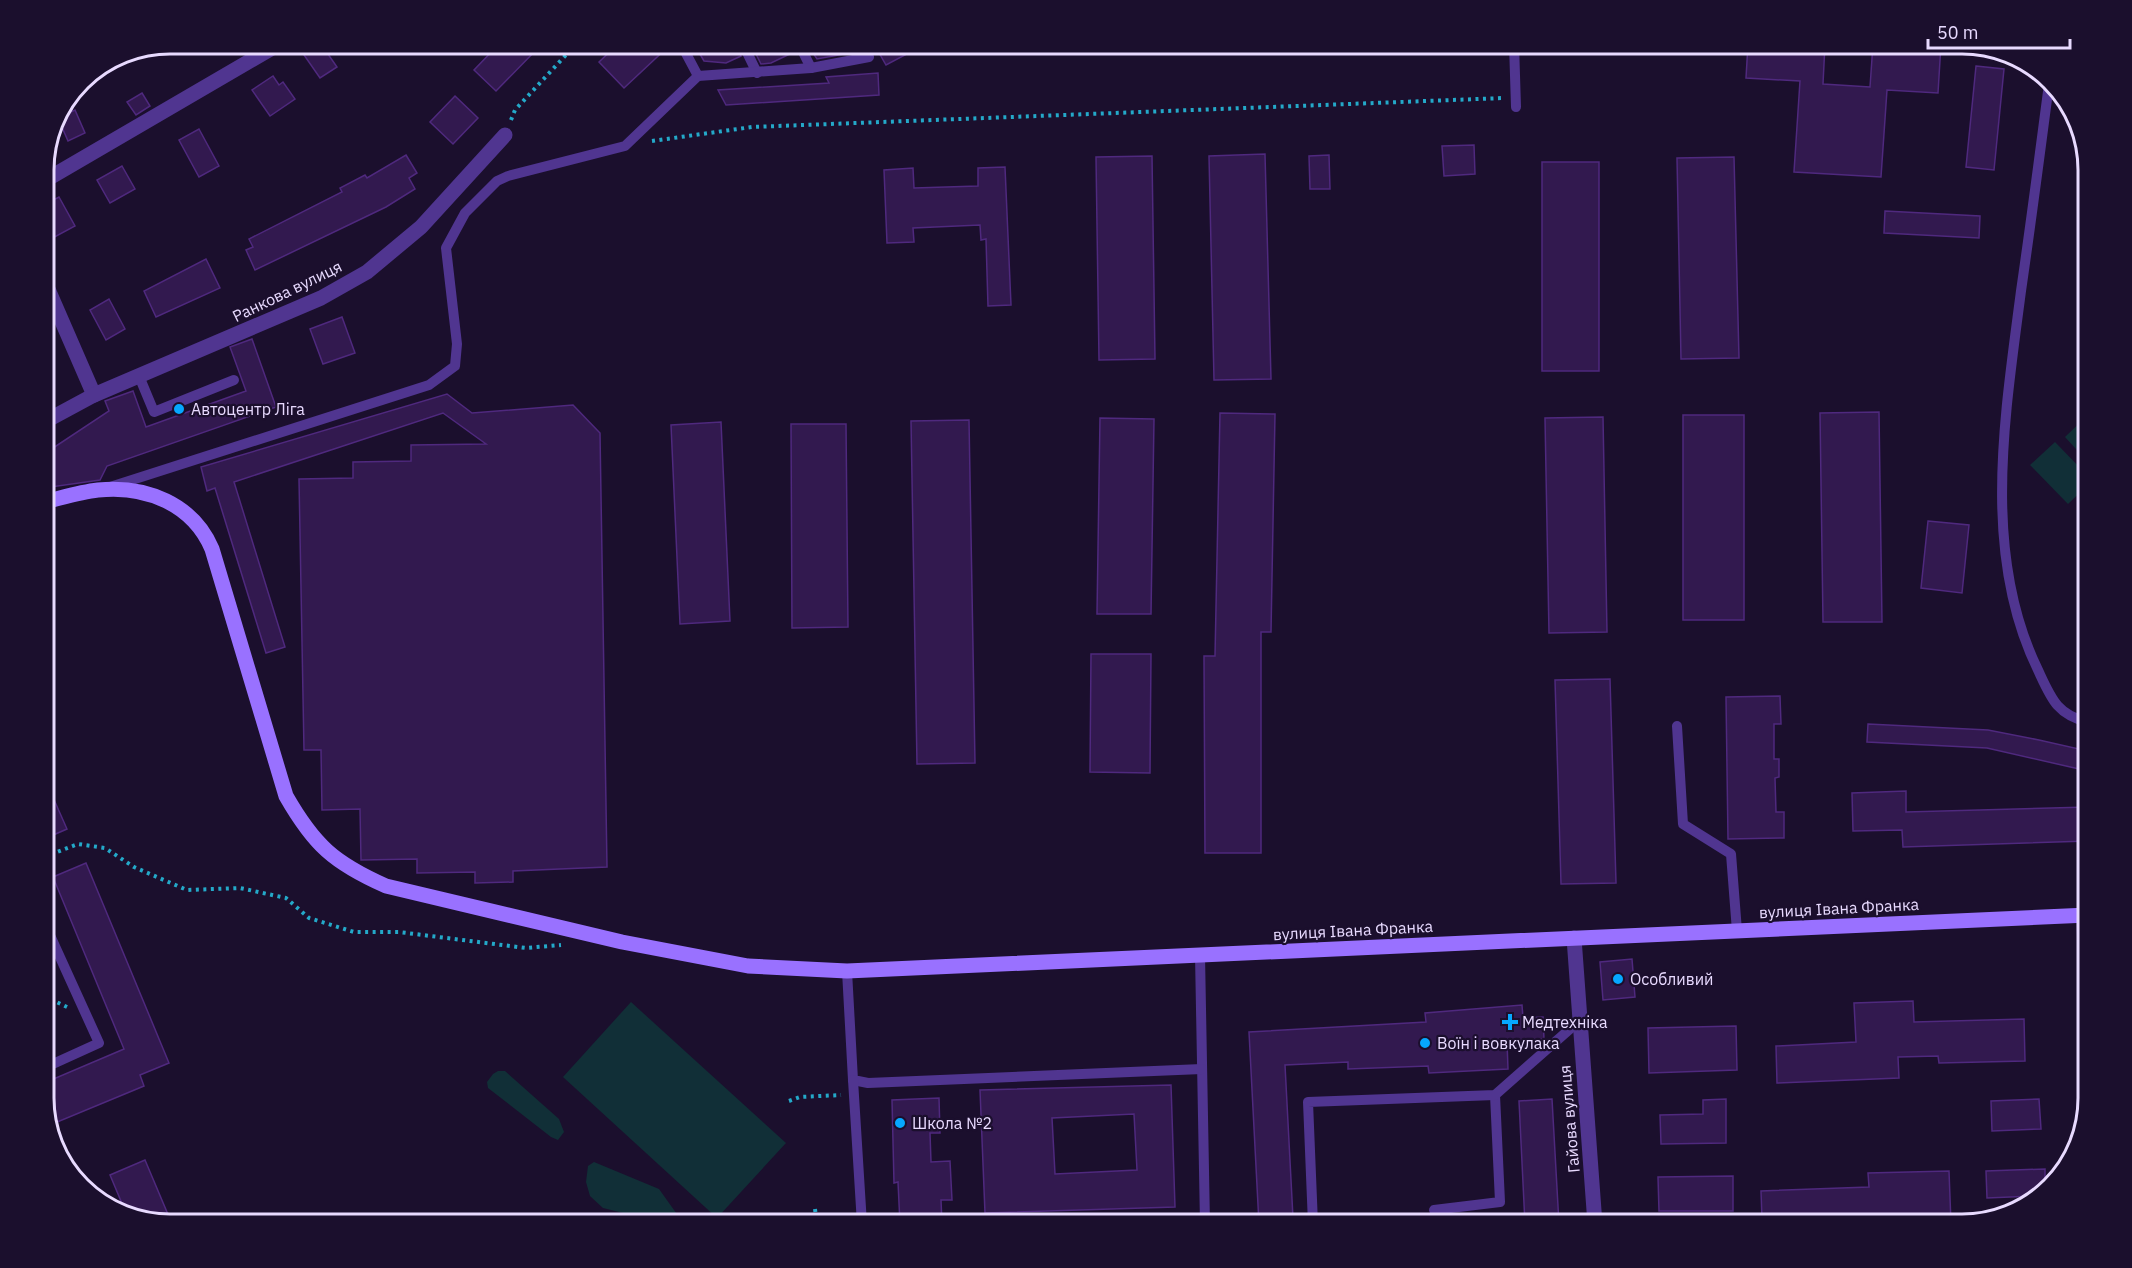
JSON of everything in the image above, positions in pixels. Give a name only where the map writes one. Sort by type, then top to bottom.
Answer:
[{"type":"main road","name":"вулиця Івана Франка","points":[[54,500],[98,490],[126,490],[167,501],[184,509],[207,537],[286,796],[305,829],[325,850],[352,871],[386,886],[622,942],[748,966],[847,971],[2078,915]]},
{"type":"street","points":[[54,175],[262,54]]},
{"type":"street","name":"Ранкова вулиця","points":[[54,417],[94,395],[321,298],[367,272],[421,227],[505,135]]},
{"type":"street","points":[[54,303],[94,395]]},
{"type":"street","name":"Гайова вулиця","points":[[1574,938],[1594,1214]]},
{"type":"lane","points":[[686,54],[698,76]]},
{"type":"lane","points":[[748,54],[758,73]]},
{"type":"lane","points":[[804,54],[811,68]]},
{"type":"lane","points":[[98,490],[429,385],[455,366],[457,344],[446,248],[465,213],[497,181],[508,176],[625,146],[698,76],[811,68],[869,57],[867,54]]},
{"type":"lane","points":[[1514,54],[1516,103]]},
{"type":"lane","points":[[2048,93],[2010,376],[2002,486],[2007,577],[2016,619],[2046,687],[2060,711],[2078,718]]},
{"type":"lane","points":[[139,376],[154,412],[234,380]]},
{"type":"lane","points":[[1677,726],[1683,824],[1731,854],[1737,931]]},
{"type":"lane","points":[[54,944],[99,1043],[54,1063]]},
{"type":"lane","points":[[1200,955],[1205,1214]]},
{"type":"lane","points":[[847,971],[861,1214]]},
{"type":"lane","points":[[1313,1214],[1308,1102],[1495,1095],[1579,1021]]},
{"type":"lane","points":[[853,1080],[868,1083],[1202,1069]]},
{"type":"lane","points":[[1434,1210],[1500,1202],[1495,1095]]},
{"type":"path","points":[[505,135],[515,110],[567,54]]},
{"type":"path","points":[[625,146],[752,127],[1516,103]]},
{"type":"path","points":[[54,853],[78,844],[105,848],[134,867],[188,890],[240,888],[286,898],[309,918],[354,932],[399,932],[526,948],[570,945]]},
{"type":"path","points":[[789,1101],[800,1097],[853,1094]]},
{"type":"path","points":[[815,1209],[816,1214]]},
{"type":"shaded area","points":[[2078,425],[2078,451],[2065,437]]},
{"type":"shaded area","points":[[2055,442],[2078,466],[2078,494],[2068,504],[2030,465]]},
{"type":"shaded area","points":[[631,1002],[786,1143],[721,1214],[713,1214],[563,1077]]},
{"type":"shaded area","points":[[498,1071],[505,1071],[559,1119],[564,1132],[558,1140],[488,1088],[487,1082]]},
{"type":"shaded area","points":[[594,1162],[659,1189],[677,1214],[627,1214],[603,1208],[590,1196],[586,1182],[588,1166]]},
{"type":"building","points":[[328,54],[337,67],[320,78],[304,55]]},
{"type":"building","points":[[489,54],[532,54],[496,91],[474,70]]},
{"type":"building","points":[[607,54],[660,54],[624,88],[599,62]]},
{"type":"building","points":[[700,54],[740,54],[741,56],[726,63],[704,61]]},
{"type":"building","points":[[756,54],[790,54],[771,63],[761,64]]},
{"type":"building","points":[[814,54],[844,54],[817,59]]},
{"type":"building","points":[[880,54],[904,54],[905,55],[886,65]]},
{"type":"building","points":[[1747,54],[1824,54],[1823,84],[1870,87],[1872,54],[1940,54],[1938,93],[1887,90],[1881,177],[1794,172],[1800,81],[1746,78]]},
{"type":"building","points":[[1976,66],[2004,69],[1994,170],[1966,167]]},
{"type":"building","points":[[878,73],[879,95],[726,105],[718,90],[829,83],[826,77]]},
{"type":"building","points":[[273,76],[279,85],[283,82],[295,99],[270,116],[252,90]]},
{"type":"building","points":[[142,93],[150,106],[136,115],[127,102]]},
{"type":"building","points":[[455,96],[478,118],[453,144],[430,122]]},
{"type":"building","points":[[75,110],[85,133],[68,141],[62,128],[70,112]]},
{"type":"building","points":[[199,129],[219,166],[199,177],[179,140]]},
{"type":"building","points":[[1474,145],[1475,174],[1444,176],[1442,146]]},
{"type":"building","points":[[1265,154],[1271,379],[1214,380],[1209,156]]},
{"type":"building","points":[[406,155],[417,173],[409,178],[415,189],[386,207],[255,270],[246,250],[253,247],[249,239],[342,192],[340,188],[365,175],[367,178]]},
{"type":"building","points":[[1329,155],[1330,189],[1310,189],[1309,156]]},
{"type":"building","points":[[1152,156],[1155,359],[1099,360],[1096,157]]},
{"type":"building","points":[[1734,157],[1739,358],[1681,359],[1677,158]]},
{"type":"building","points":[[1542,162],[1599,162],[1599,371],[1542,371]]},
{"type":"building","points":[[122,166],[135,189],[110,203],[97,180]]},
{"type":"building","points":[[1005,167],[1011,305],[988,306],[986,239],[981,240],[980,225],[913,228],[914,242],[887,243],[884,170],[913,168],[914,188],[978,186],[978,168]]},
{"type":"building","points":[[59,197],[75,226],[54,237],[54,200]]},
{"type":"building","points":[[1885,211],[1980,216],[1979,238],[1884,233]]},
{"type":"building","points":[[206,259],[220,288],[156,317],[144,291]]},
{"type":"building","points":[[109,299],[125,329],[106,340],[90,310]]},
{"type":"building","points":[[342,317],[355,353],[323,364],[310,329]]},
{"type":"building","points":[[252,339],[276,407],[107,466],[100,480],[54,487],[54,447],[109,411],[105,401],[133,391],[146,427],[246,391],[230,347]]},
{"type":"building","points":[[447,394],[472,413],[573,405],[600,433],[607,867],[513,871],[513,882],[475,883],[475,872],[417,873],[417,859],[361,860],[360,809],[322,810],[321,750],[304,750],[299,479],[353,478],[353,462],[411,461],[411,445],[486,444],[443,413],[234,482],[285,647],[266,653],[215,488],[207,491],[201,467]]},
{"type":"building","points":[[1879,412],[1882,622],[1823,622],[1820,413]]},
{"type":"building","points":[[1220,413],[1275,414],[1271,632],[1261,632],[1261,853],[1205,853],[1204,656],[1215,656]]},
{"type":"building","points":[[1683,415],[1744,415],[1744,620],[1683,620]]},
{"type":"building","points":[[1603,417],[1607,632],[1549,633],[1545,418]]},
{"type":"building","points":[[1100,418],[1154,419],[1151,614],[1097,614]]},
{"type":"building","points":[[969,420],[975,763],[917,764],[911,421]]},
{"type":"building","points":[[721,422],[730,621],[680,624],[671,425]]},
{"type":"building","points":[[791,424],[846,424],[848,627],[792,628]]},
{"type":"building","points":[[1928,521],[1969,525],[1962,593],[1921,588]]},
{"type":"building","points":[[1091,654],[1151,654],[1150,773],[1090,772]]},
{"type":"building","points":[[1610,679],[1616,883],[1561,884],[1555,680]]},
{"type":"building","points":[[1780,696],[1781,724],[1774,724],[1774,759],[1779,759],[1779,777],[1775,778],[1776,812],[1784,812],[1784,838],[1728,839],[1726,697]]},
{"type":"building","points":[[1868,724],[1988,730],[2078,749],[2078,769],[1987,748],[1867,742]]},
{"type":"building","points":[[1906,791],[1906,812],[2078,807],[2078,841],[1903,847],[1902,830],[1853,831],[1852,793]]},
{"type":"building","points":[[54,800],[67,829],[54,835]]},
{"type":"building","points":[[86,863],[169,1063],[140,1075],[144,1086],[56,1122],[54,1079],[124,1049],[54,877]]},
{"type":"building","points":[[1632,959],[1635,997],[1603,1000],[1600,962]]},
{"type":"building","points":[[1913,1001],[1914,1022],[2024,1019],[2025,1061],[1939,1063],[1938,1056],[1898,1057],[1899,1078],[1777,1083],[1776,1046],[1856,1042],[1854,1003]]},
{"type":"building","points":[[1522,1005],[1523,1018],[1543,1017],[1544,1039],[1507,1041],[1508,1069],[1429,1073],[1428,1066],[1348,1069],[1348,1062],[1285,1065],[1293,1214],[1258,1214],[1249,1032],[1426,1022],[1425,1013]]},
{"type":"building","points":[[1736,1026],[1737,1070],[1649,1073],[1648,1028]]},
{"type":"building","points":[[1171,1085],[1175,1207],[985,1213],[980,1090]],"holes":[[[1134,1114],[1137,1170],[1055,1174],[1052,1118]]]},
{"type":"building","points":[[939,1098],[940,1133],[930,1133],[931,1162],[950,1161],[952,1200],[941,1200],[942,1214],[900,1214],[898,1182],[894,1183],[892,1100]]},
{"type":"building","points":[[1552,1099],[1558,1214],[1525,1214],[1519,1101]]},
{"type":"building","points":[[1726,1099],[1726,1143],[1661,1144],[1660,1115],[1703,1114],[1703,1100]]},
{"type":"building","points":[[2039,1099],[2041,1129],[1992,1131],[1991,1101]]},
{"type":"building","points":[[145,1160],[168,1214],[140,1210],[122,1203],[110,1175]]},
{"type":"building","points":[[2045,1169],[2045,1179],[2022,1197],[1987,1198],[1986,1171]]},
{"type":"building","points":[[1949,1171],[1951,1214],[1762,1214],[1761,1191],[1869,1187],[1868,1173]]},
{"type":"building","points":[[1733,1176],[1733,1211],[1659,1211],[1658,1177]]},
{"type":"place","name":"Автоцентр Ліга","points":[[179,409]]},
{"type":"place","name":"Особливий","points":[[1618,979]]},
{"type":"place","name":"Медтехніка","points":[[1510,1022]]},
{"type":"place","name":"Воїн і вовкулака","points":[[1425,1043]]},
{"type":"place","name":"Школа №2","points":[[900,1123]]}]
